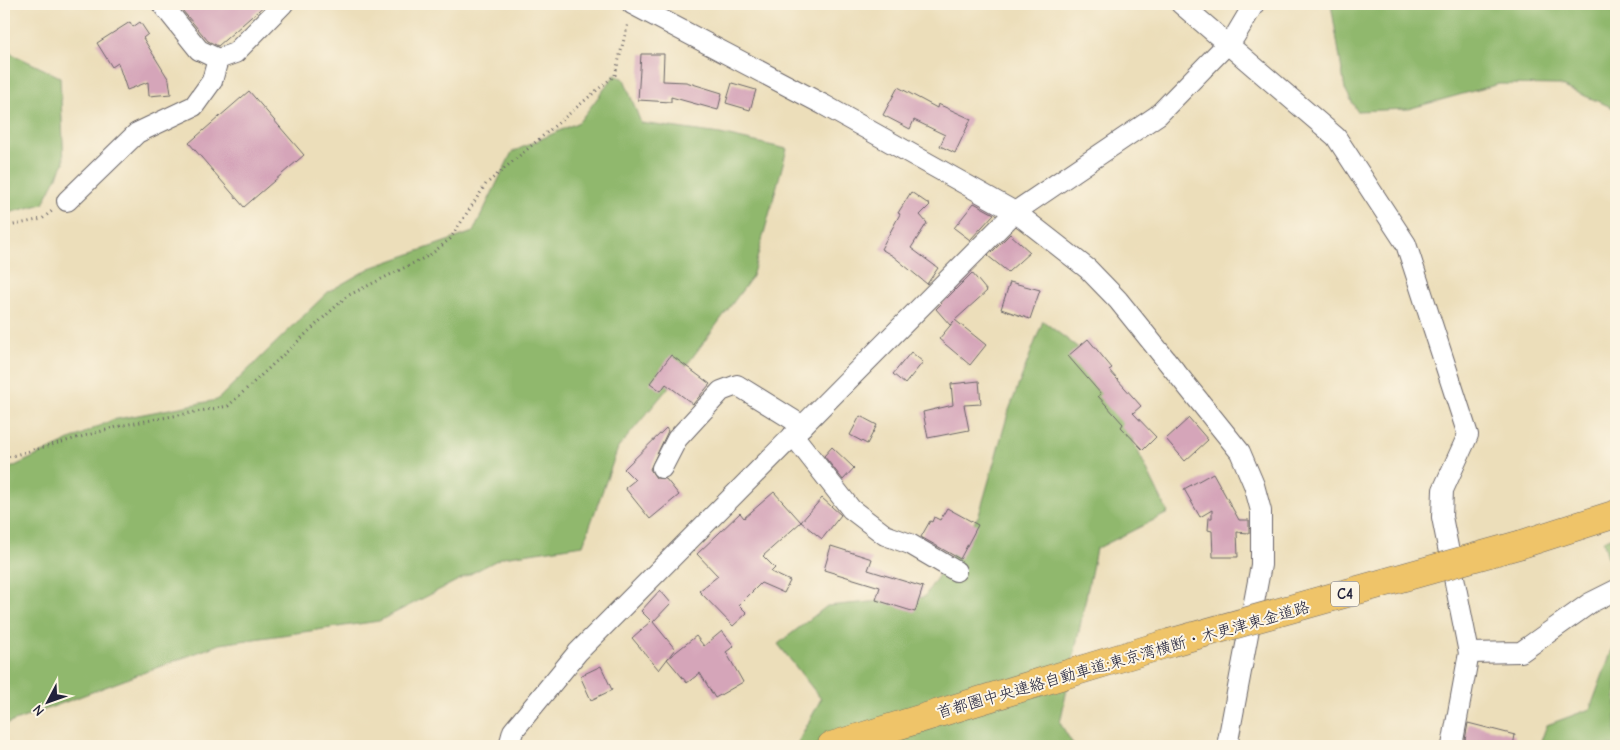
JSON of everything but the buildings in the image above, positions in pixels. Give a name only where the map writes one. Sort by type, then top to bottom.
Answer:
[{"type":"highway","name":"首都圏中央連絡自動車道;東京湾横断・木更津東金道路","points":[[831,746],[1168,643],[1522,544],[1616,514]]},
{"type":"street","points":[[162,4],[199,50],[218,59],[235,53],[283,4]]},
{"type":"street","points":[[632,4],[824,105],[1015,212],[1088,269],[1118,300],[1240,452],[1254,485],[1261,511],[1261,565],[1226,746]]},
{"type":"street","points":[[1181,4],[1336,137],[1406,244],[1468,435],[1443,490],[1442,517],[1469,653],[1452,746]]},
{"type":"street","points":[[509,746],[513,731],[578,652],[1015,212],[1158,115],[1234,36],[1254,4]]},
{"type":"street","points":[[67,200],[137,133],[194,106],[212,81],[218,59]]},
{"type":"street","points":[[662,468],[677,439],[721,391],[737,385],[798,431],[851,509],[884,535],[910,544],[956,571]]},
{"type":"street","points":[[1469,653],[1521,652],[1590,604],[1616,590]]},
{"type":"path","points":[[4,458],[124,426],[228,406],[348,296],[430,255],[450,239],[486,184],[615,75],[632,4]]},
{"type":"path","points":[[4,227],[42,219],[67,200]]},
{"type":"green space","points":[[1331,4],[1616,4],[1616,109],[1559,85],[1499,84],[1408,109],[1357,111],[1345,89]]},
{"type":"green space","points":[[4,50],[60,77],[64,163],[43,204],[4,214]]},
{"type":"green space","points":[[615,75],[624,79],[641,123],[720,134],[787,149],[752,277],[683,370],[618,448],[583,545],[503,557],[379,621],[220,644],[4,725],[4,471],[112,420],[217,400],[328,292],[370,268],[473,232],[512,152],[579,122]]},
{"type":"green space","points":[[1043,321],[1093,359],[1168,513],[1096,549],[1060,723],[1074,746],[796,746],[821,699],[778,644],[827,606],[924,597],[979,515],[1009,410]]},
{"type":"green space","points":[[1616,537],[1616,585],[1603,540]]},
{"type":"green space","points":[[1616,639],[1616,746],[1539,746],[1547,725],[1590,709]]}]
